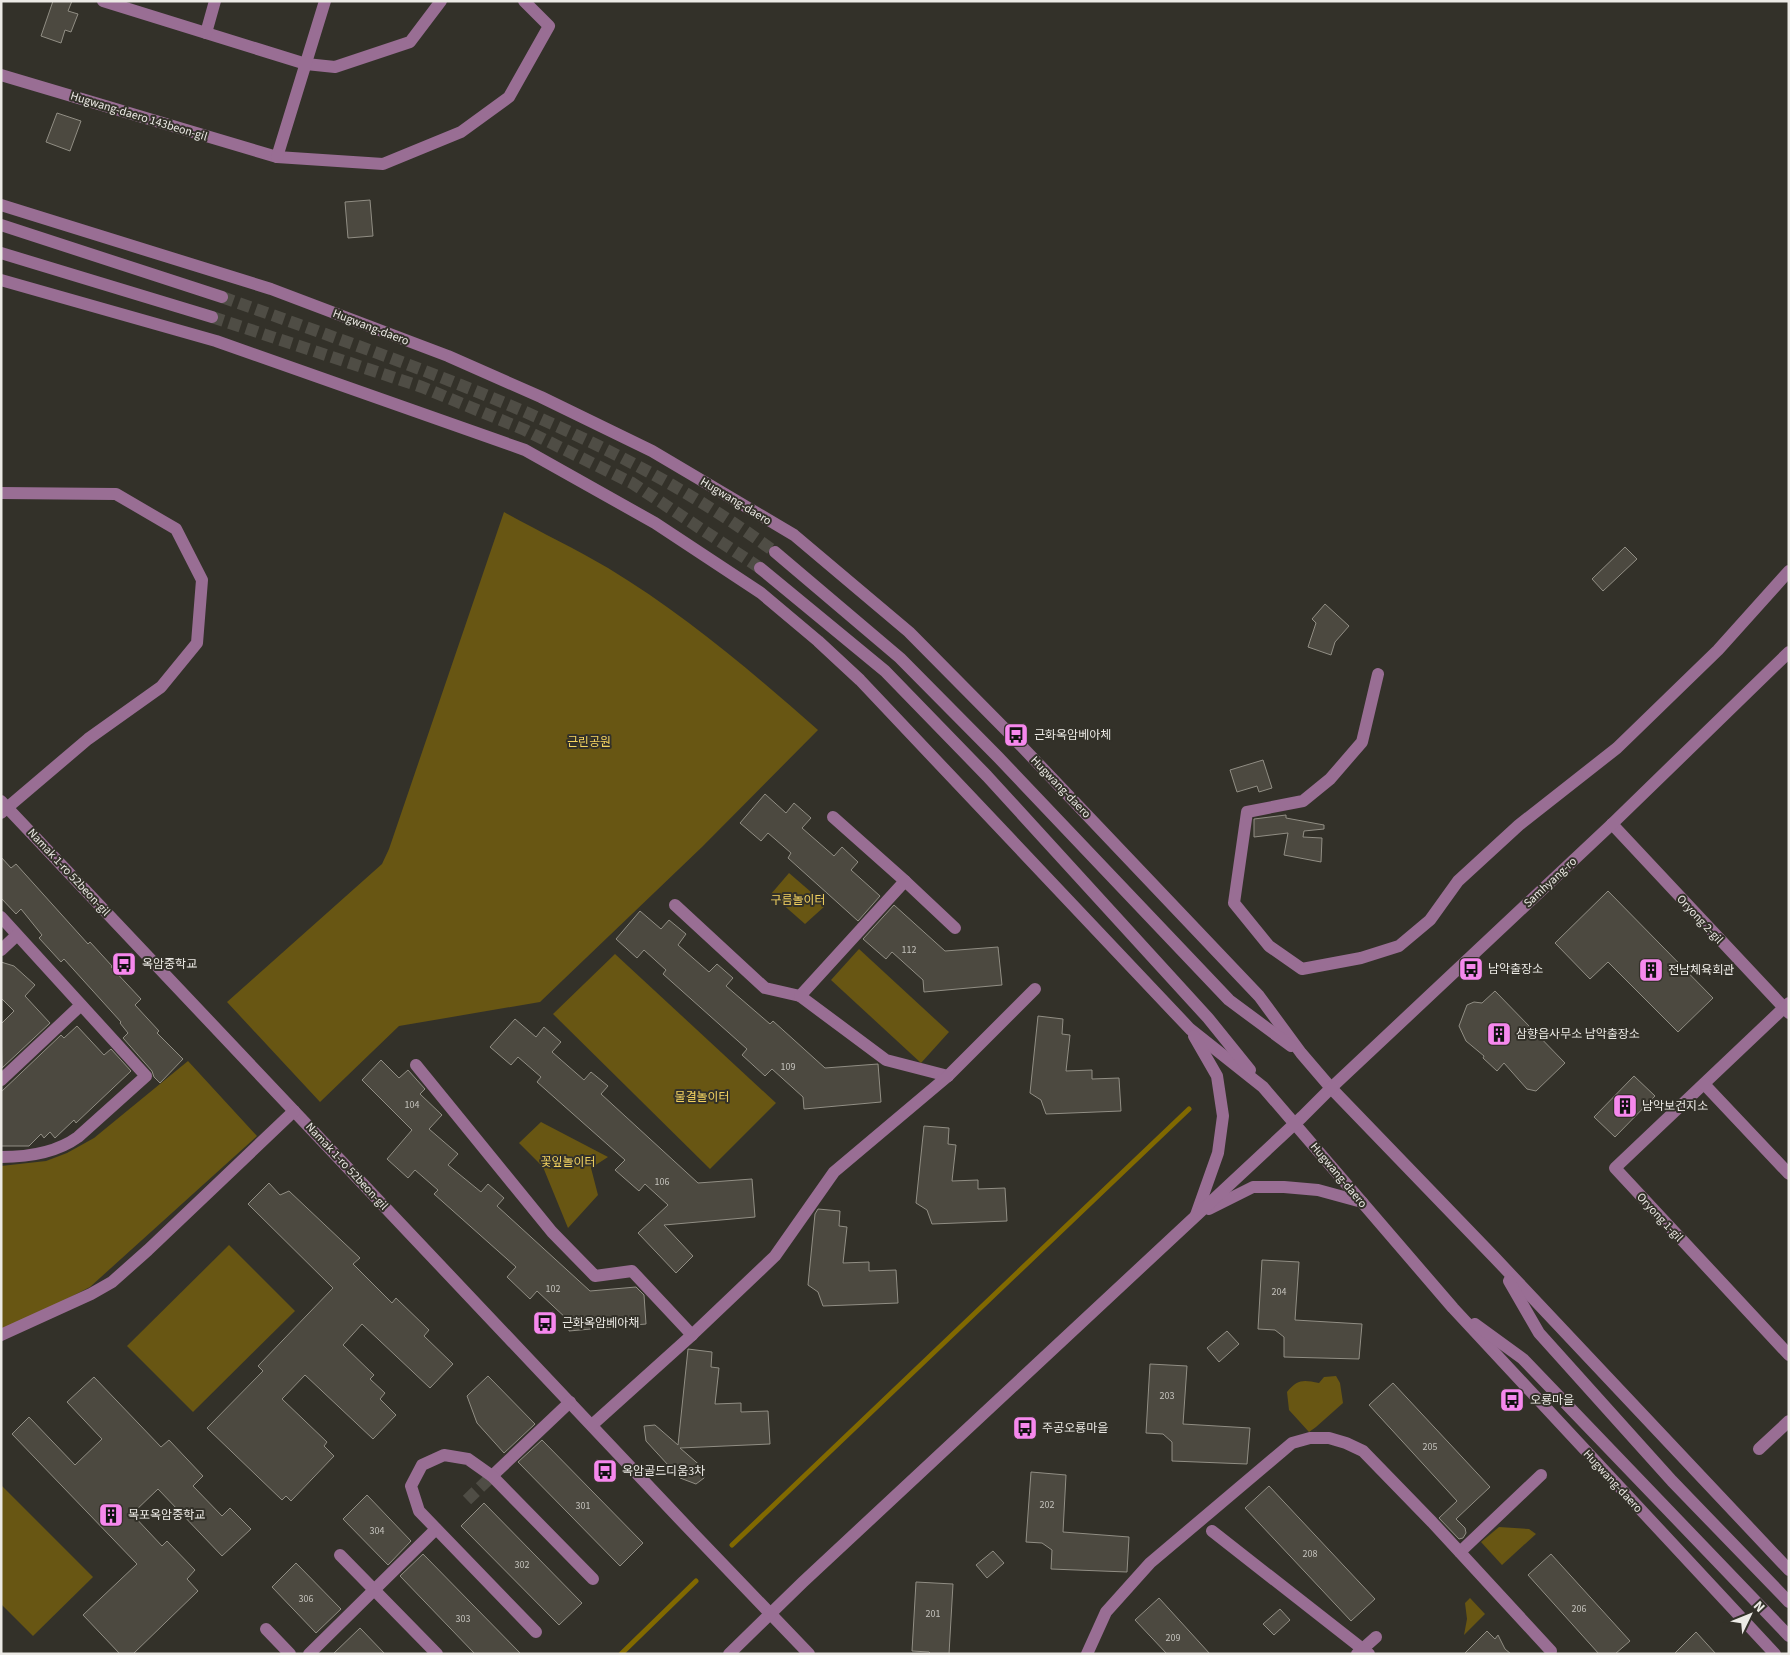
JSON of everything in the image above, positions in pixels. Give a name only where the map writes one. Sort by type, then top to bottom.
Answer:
[{"type":"street","points":[[206,33],[215,1]]},
{"type":"street","points":[[278,157],[326,1]]},
{"type":"street","points":[[106,2],[306,64],[336,67],[410,42],[441,1]]},
{"type":"street","name":"Hugwang-daero 143beon-gil","points":[[1,75],[278,157],[383,164],[461,132],[510,97],[549,26],[524,1]]},
{"type":"street","name":"Hugwang-daero","points":[[1,205],[271,289],[448,356],[652,451],[794,536],[909,632],[1009,733],[1260,996],[1301,1053],[1331,1088],[1496,1259],[1789,1570]]},
{"type":"street","points":[[1,225],[222,297]]},
{"type":"street","points":[[1,253],[212,317]]},
{"type":"street","name":"Hugwang-daero","points":[[1,280],[216,341],[525,450],[655,523],[761,593],[818,641],[860,680],[1190,1029],[1263,1087]]},
{"type":"street","points":[[1,493],[116,494],[176,529],[202,580],[197,642],[161,687],[88,739],[3,808]]},
{"type":"street","name":"Hugwang-daero","points":[[775,552],[900,658],[998,757],[1229,1000],[1301,1053]]},
{"type":"street","name":"Hugwang-daero","points":[[760,568],[885,671],[987,776],[1208,1018],[1263,1087],[1453,1308],[1775,1654]]},
{"type":"street","points":[[1378,674],[1362,742],[1330,779],[1303,801],[1247,812],[1234,904],[1269,946],[1302,969],[1361,958],[1399,946],[1430,920],[1458,880],[1519,825],[1618,748],[1718,650],[1789,571]]},
{"type":"street","name":"Samhyang-ro","points":[[729,1654],[1612,824],[1789,652]]},
{"type":"street","name":"Namak 1-ro 52beon-gil","points":[[3,808],[771,1613]]},
{"type":"street","points":[[833,817],[955,928]]},
{"type":"street","name":"Oryong 2-gil","points":[[1612,824],[1787,1008]]},
{"type":"street","points":[[800,996],[905,881]]},
{"type":"street","points":[[675,905],[765,988],[800,996],[886,1060],[948,1076]]},
{"type":"street","points":[[1,917],[146,1076],[68,1144],[39,1154],[1,1157]]},
{"type":"street","points":[[1,950],[18,935]]},
{"type":"street","points":[[592,1425],[775,1256],[834,1172],[948,1076],[1035,989]]},
{"type":"street","points":[[1,1080],[81,1005]]},
{"type":"street","name":"Oryong 1-gil","points":[[1787,1008],[1615,1168],[1789,1355]]},
{"type":"street","points":[[1190,1029],[1217,1076],[1223,1116],[1218,1153],[1195,1216]]},
{"type":"street","points":[[416,1065],[552,1232],[595,1276],[632,1271],[692,1334]]},
{"type":"street","points":[[1704,1084],[1789,1174]]},
{"type":"street","points":[[1,1335],[91,1294],[112,1282],[294,1111]]},
{"type":"street","points":[[1195,1216],[1253,1187],[1318,1190],[1362,1202]]},
{"type":"street","name":"Hugwang-daero","points":[[1496,1259],[1539,1333],[1672,1481],[1789,1602]]},
{"type":"street","name":"Hugwang-daero","points":[[1453,1308],[1523,1358],[1789,1636]]},
{"type":"street","points":[[492,1476],[570,1402]]},
{"type":"street","points":[[1759,1449],[1789,1421]]},
{"type":"street","points":[[1087,1654],[1106,1612],[1150,1563],[1292,1443],[1310,1438],[1329,1438],[1363,1451],[1460,1552],[1551,1651]]},
{"type":"street","points":[[536,1632],[419,1511],[411,1486],[422,1465],[444,1455],[468,1459],[492,1476],[592,1579]]},
{"type":"street","points":[[1460,1552],[1541,1475]]},
{"type":"street","points":[[309,1654],[436,1529]]},
{"type":"street","points":[[1212,1531],[1363,1652],[1376,1637]]},
{"type":"street","points":[[340,1554],[437,1654]]},
{"type":"street","points":[[771,1613],[809,1654]]},
{"type":"street","points":[[266,1629],[290,1654]]},
{"type":"green space","name":"근린공원","points":[[504,512],[608,568],[663,604],[768,686],[818,730],[702,847],[540,1002],[399,1026],[320,1102],[227,1002],[382,864],[389,849]]},
{"type":"green space","name":"구름놀이터","points":[[789,873],[826,905],[805,924],[771,894]]},
{"type":"green space","points":[[859,949],[949,1032],[921,1063],[831,980]]},
{"type":"green space","name":"물결놀이터","points":[[615,954],[776,1103],[710,1169],[553,1014]]},
{"type":"green space","points":[[188,1061],[257,1136],[90,1287],[41,1312],[1,1329],[1,1166],[46,1161],[67,1153],[94,1138]]},
{"type":"green space","name":"꽃잎놀이터","points":[[541,1122],[608,1157],[591,1168],[598,1195],[568,1228],[543,1167],[519,1143]]},
{"type":"green space","points":[[229,1245],[295,1311],[193,1412],[127,1346]]},
{"type":"green space","points":[[1336,1376],[1340,1383],[1343,1403],[1309,1432],[1289,1410],[1287,1392],[1294,1385],[1301,1382],[1319,1383],[1324,1377]]},
{"type":"green space","points":[[1,1485],[93,1577],[33,1636],[1,1604]]},
{"type":"green space","points":[[1499,1527],[1529,1529],[1536,1534],[1502,1565],[1481,1542]]},
{"type":"green space","points":[[1470,1598],[1485,1614],[1464,1635],[1467,1619],[1465,1603]]},
{"type":"building","points":[[53,1],[72,1],[68,11],[78,14],[71,32],[65,30],[61,43],[41,36]]},
{"type":"building","points":[[57,113],[81,121],[70,151],[46,142]]},
{"type":"building","points":[[370,200],[373,236],[348,238],[345,202]]},
{"type":"building","points":[[1625,547],[1637,559],[1603,591],[1592,579]]},
{"type":"building","points":[[1325,604],[1349,626],[1335,642],[1331,655],[1308,647],[1316,623],[1312,619]]},
{"type":"building","points":[[1263,760],[1272,788],[1259,792],[1257,786],[1237,792],[1230,770]]},
{"type":"building","points":[[765,794],[786,813],[794,803],[811,818],[802,828],[834,856],[842,847],[858,862],[851,870],[880,896],[858,921],[788,858],[791,853],[768,833],[761,841],[740,823]]},
{"type":"building","points":[[1286,815],[1286,818],[1324,825],[1324,829],[1304,831],[1303,837],[1322,838],[1321,862],[1284,855],[1288,833],[1254,837],[1254,819]]},
{"type":"building","points":[[1,857],[11,868],[16,864],[88,944],[90,942],[141,999],[135,1005],[159,1031],[157,1033],[183,1059],[160,1083],[123,1038],[128,1033],[121,1022],[64,959],[61,962],[39,938],[42,935],[21,909],[16,914],[1,898]]},
{"type":"building","name":"전남체육회관","points":[[1608,891],[1713,998],[1678,1032],[1608,962],[1590,979],[1555,943]]},
{"type":"building","points":[[894,905],[945,951],[998,947],[1002,985],[924,992],[923,980],[892,952],[886,959],[863,939]]},
{"type":"building","points":[[640,911],[661,929],[669,920],[686,934],[678,945],[709,972],[717,964],[733,978],[726,986],[770,1024],[773,1021],[825,1068],[878,1064],[881,1102],[804,1109],[803,1097],[772,1069],[765,1076],[742,1055],[747,1049],[663,974],[666,970],[644,950],[637,958],[616,939]]},
{"type":"building","points":[[1,962],[14,966],[35,985],[25,996],[50,1023],[2,1068],[1,1024],[14,1011],[1,998]]},
{"type":"building","name":"삼향읍사무소 남악출장소","points":[[1495,991],[1565,1063],[1536,1091],[1527,1089],[1504,1063],[1497,1071],[1483,1058],[1484,1056],[1466,1041],[1459,1026],[1467,1005],[1474,1002],[1482,1003]]},
{"type":"building","points":[[1038,1016],[1063,1019],[1062,1034],[1070,1035],[1066,1071],[1092,1070],[1092,1079],[1119,1078],[1121,1111],[1046,1114],[1041,1100],[1030,1093]]},
{"type":"building","points":[[515,1019],[536,1037],[544,1027],[561,1042],[552,1052],[584,1080],[591,1072],[608,1086],[601,1094],[698,1183],[752,1179],[755,1217],[664,1225],[693,1256],[676,1273],[638,1233],[668,1205],[645,1184],[639,1191],[615,1170],[625,1160],[537,1082],[541,1077],[518,1057],[511,1065],[490,1047]]},
{"type":"building","points":[[77,1026],[104,1055],[111,1049],[131,1071],[76,1123],[74,1120],[55,1138],[50,1132],[44,1138],[41,1134],[29,1146],[1,1146],[1,1092],[61,1035],[64,1038]]},
{"type":"building","points":[[381,1060],[399,1078],[408,1070],[425,1089],[420,1094],[442,1115],[429,1129],[458,1154],[448,1165],[481,1192],[488,1184],[504,1198],[497,1206],[590,1291],[636,1287],[644,1295],[646,1324],[569,1331],[568,1320],[537,1291],[530,1299],[507,1277],[516,1267],[434,1194],[438,1190],[415,1170],[408,1178],[387,1159],[412,1130],[362,1080]]},
{"type":"building","name":"남악보건지소","points":[[1634,1076],[1655,1096],[1615,1137],[1594,1117]]},
{"type":"building","points":[[924,1126],[949,1128],[948,1144],[956,1145],[952,1181],[978,1180],[978,1189],[1005,1188],[1007,1221],[932,1224],[927,1210],[916,1203]]},
{"type":"building","points":[[269,1183],[280,1195],[289,1191],[360,1258],[353,1264],[392,1303],[396,1298],[429,1330],[424,1336],[453,1364],[430,1388],[362,1324],[343,1345],[374,1375],[370,1379],[385,1393],[380,1399],[396,1415],[373,1439],[305,1375],[282,1399],[327,1442],[324,1446],[334,1456],[291,1501],[286,1496],[282,1500],[207,1428],[263,1371],[258,1366],[333,1288],[248,1204]]},
{"type":"building","points":[[818,1209],[840,1211],[839,1226],[847,1227],[843,1263],[869,1262],[869,1271],[896,1270],[898,1303],[823,1306],[818,1292],[808,1285],[815,1214]]},
{"type":"building","points":[[1262,1260],[1299,1262],[1295,1320],[1362,1324],[1359,1359],[1284,1357],[1284,1337],[1275,1330],[1258,1329]]},
{"type":"building","points":[[1227,1331],[1239,1344],[1219,1362],[1207,1348]]},
{"type":"building","points":[[688,1349],[712,1352],[711,1367],[719,1368],[715,1404],[741,1403],[741,1412],[768,1411],[770,1444],[680,1448],[703,1468],[704,1478],[696,1484],[680,1478],[646,1441],[644,1426],[655,1425],[678,1445]]},
{"type":"building","points":[[1150,1364],[1187,1366],[1183,1424],[1250,1428],[1247,1464],[1172,1461],[1172,1442],[1163,1434],[1146,1433]]},
{"type":"building","points":[[488,1376],[535,1424],[504,1453],[477,1423],[467,1396]]},
{"type":"building","name":"목포옥암중학교","points":[[94,1377],[161,1447],[169,1440],[203,1476],[193,1486],[222,1516],[230,1508],[251,1529],[222,1556],[158,1489],[132,1514],[162,1546],[167,1541],[195,1570],[187,1579],[198,1591],[133,1654],[120,1654],[83,1615],[137,1564],[12,1434],[29,1417],[75,1465],[102,1439],[67,1402]]},
{"type":"building","points":[[1393,1383],[1490,1487],[1456,1519],[1465,1528],[1466,1533],[1463,1538],[1459,1539],[1439,1518],[1457,1501],[1369,1405]]},
{"type":"building","points":[[542,1440],[643,1543],[620,1566],[518,1462]]},
{"type":"building","points":[[1031,1472],[1066,1475],[1063,1532],[1129,1537],[1127,1572],[1051,1569],[1052,1550],[1042,1543],[1026,1542]]},
{"type":"building","points":[[1269,1486],[1375,1599],[1351,1621],[1245,1508]]},
{"type":"building","points":[[367,1495],[411,1541],[388,1565],[343,1519]]},
{"type":"building","points":[[484,1503],[582,1603],[559,1625],[461,1526]]},
{"type":"building","points":[[993,1551],[1004,1563],[987,1578],[976,1565]]},
{"type":"building","points":[[423,1554],[521,1654],[475,1654],[400,1576]]},
{"type":"building","points":[[1551,1554],[1630,1641],[1615,1654],[1599,1654],[1528,1575]]},
{"type":"building","points":[[296,1563],[341,1609],[316,1633],[272,1587]]},
{"type":"building","points":[[916,1582],[953,1584],[949,1654],[912,1651]]},
{"type":"building","points":[[1159,1598],[1210,1654],[1167,1654],[1135,1620]]},
{"type":"building","points":[[1280,1609],[1290,1620],[1274,1635],[1263,1624]]},
{"type":"building","points":[[360,1628],[385,1654],[333,1654]]},
{"type":"building","points":[[1487,1631],[1495,1639],[1498,1635],[1505,1649],[1511,1654],[1464,1654]]},
{"type":"building","points":[[1696,1632],[1716,1654],[1674,1654]]},
{"type":"waterway","points":[[732,1545],[1189,1109]]},
{"type":"waterway","points":[[621,1654],[696,1581]]},
{"type":"tunnel","points":[[222,297],[437,376],[578,436],[646,470],[712,509],[775,552]]},
{"type":"tunnel","points":[[212,317],[422,387],[525,430],[632,483],[760,568]]},
{"type":"tunnel","points":[[467,1500],[492,1476]]},
{"type":"place","name":"근화옥암베아체","points":[[1016,735]]},
{"type":"place","name":"옥암중학교","points":[[124,964]]},
{"type":"place","name":"남악출장소","points":[[1471,969]]},
{"type":"place","name":"전남체육회관","points":[[1651,970]]},
{"type":"place","name":"삼향읍사무소 남악출장소","points":[[1499,1034]]},
{"type":"place","name":"남악보건지소","points":[[1625,1106]]},
{"type":"place","name":"근화옥암베아채","points":[[545,1323]]},
{"type":"place","name":"오룡마을","points":[[1512,1400]]},
{"type":"place","name":"주공오룡마을","points":[[1025,1428]]},
{"type":"place","name":"옥암골드디움3차","points":[[605,1471]]},
{"type":"place","name":"목포옥암중학교","points":[[111,1515]]}]
